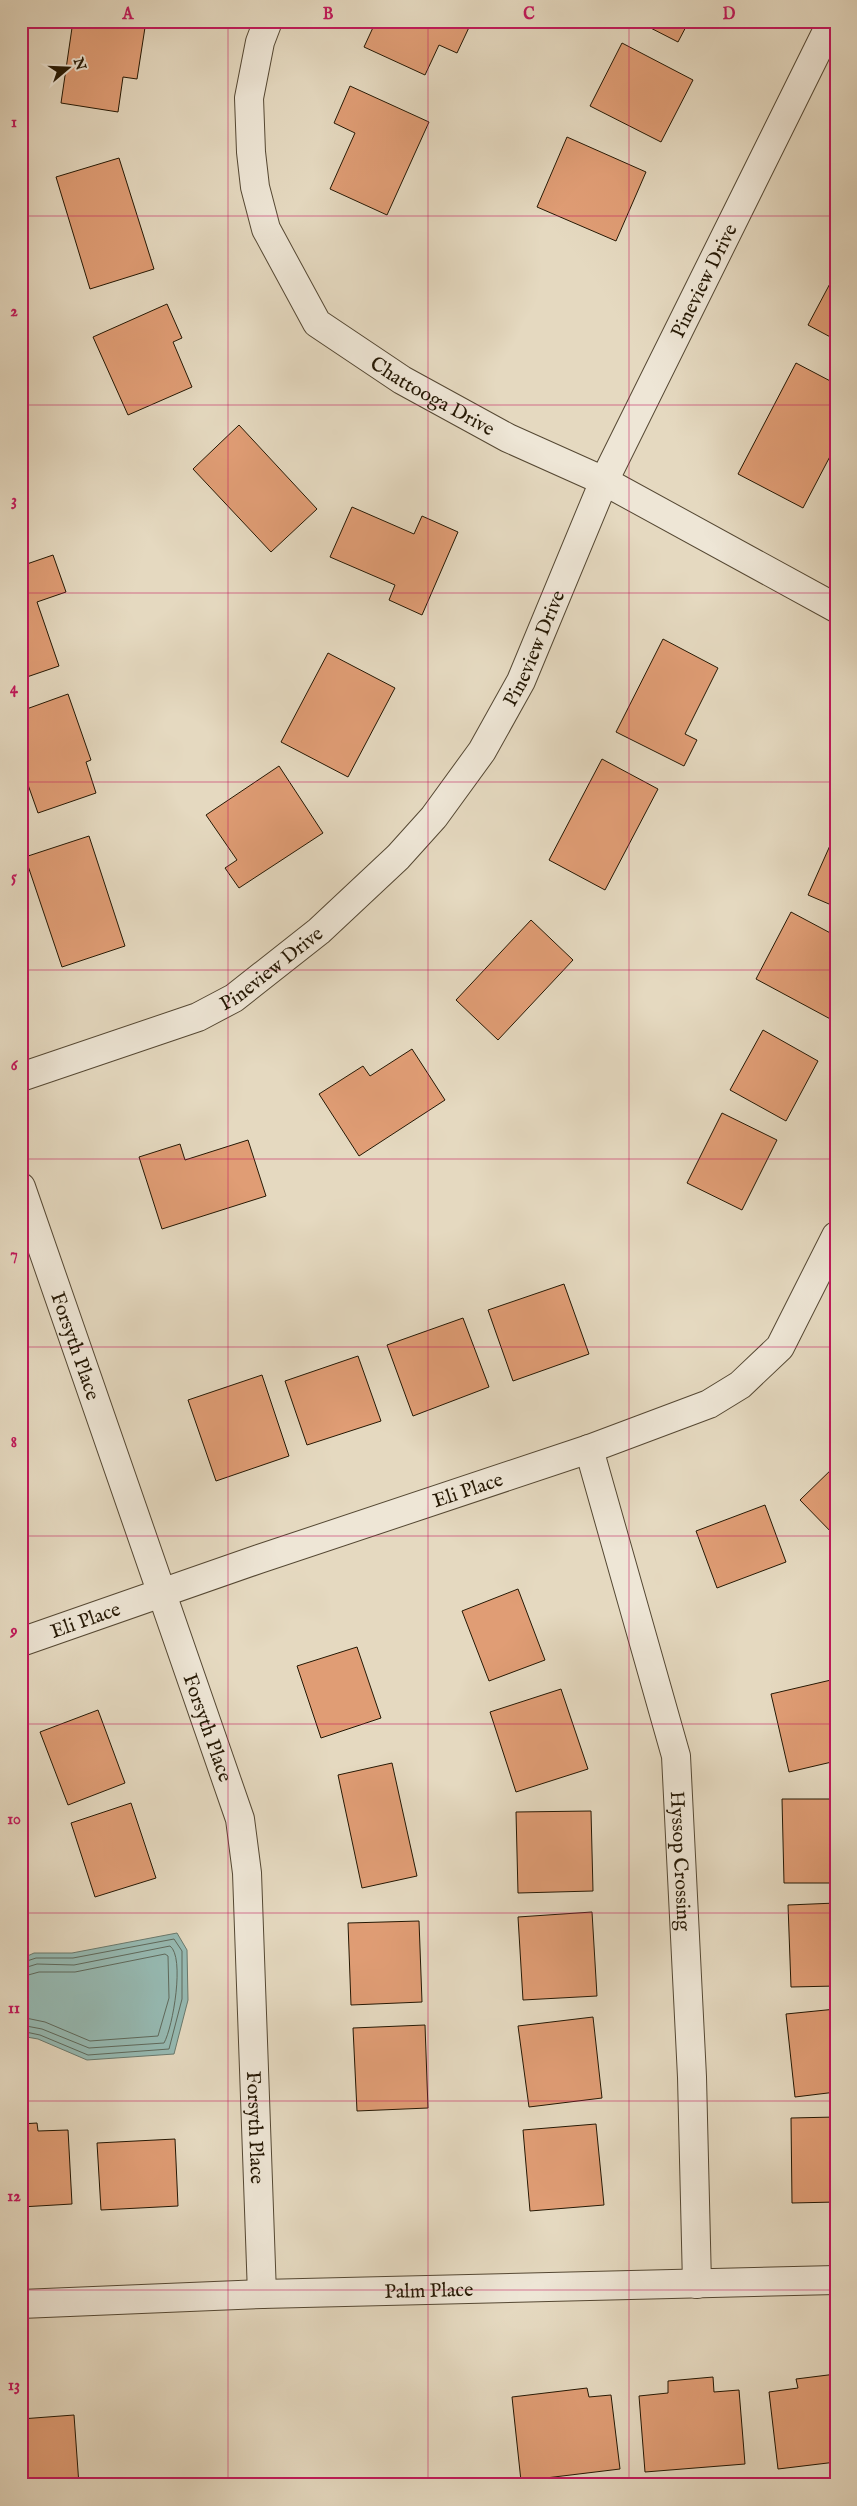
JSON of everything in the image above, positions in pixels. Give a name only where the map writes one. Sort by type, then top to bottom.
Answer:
[{"type":"street","name":"Chattooga Drive","points":[[268,21],[260,42],[249,98],[250,152],[255,187],[266,229],[317,323],[402,380],[508,438],[604,481],[836,608]]},
{"type":"street","name":"Pineview Drive","points":[[21,1077],[198,1017],[234,998],[319,931],[398,857],[434,817],[482,751],[517,689],[604,481],[832,21]]},
{"type":"street","name":"Forsyth Place","points":[[21,1187],[82,1369],[240,1819],[247,1873],[262,2294]]},
{"type":"street","name":"Eli Place","points":[[21,1642],[589,1449],[709,1404],[740,1385],[780,1347],[836,1236]]},
{"type":"street","name":"Hyssop Crossing","points":[[589,1449],[676,1756],[692,2077],[697,2284]]},
{"type":"street","name":"Palm Place","points":[[21,2304],[262,2294],[836,2280]]},
{"type":"water","points":[[177,1933],[187,1950],[188,2000],[174,2054],[87,2060],[38,2039],[21,2036],[21,1959],[34,1953],[72,1953]]},
{"type":"building","points":[[73,21],[146,21],[137,79],[123,77],[118,112],[61,103]]},
{"type":"building","points":[[376,21],[472,21],[457,53],[439,45],[425,75],[364,47]]},
{"type":"building","points":[[637,21],[689,21],[678,42]]},
{"type":"building","points":[[622,43],[693,80],[661,142],[590,106]]},
{"type":"building","points":[[350,86],[429,122],[387,215],[330,189],[355,133],[334,123]]},
{"type":"building","points":[[567,137],[646,172],[616,241],[537,207]]},
{"type":"building","points":[[119,158],[154,269],[90,289],[56,177]]},
{"type":"building","points":[[834,276],[836,277],[836,340],[808,325]]},
{"type":"building","points":[[167,304],[182,338],[173,342],[192,387],[128,415],[93,337]]},
{"type":"building","points":[[796,363],[836,384],[836,445],[803,508],[738,474]]},
{"type":"building","points":[[239,425],[317,509],[271,552],[193,469]]},
{"type":"building","points":[[352,507],[414,534],[422,516],[458,532],[422,615],[389,600],[395,585],[330,557]]},
{"type":"building","points":[[53,555],[66,592],[37,602],[59,666],[21,679],[21,566]]},
{"type":"building","points":[[663,639],[718,668],[685,734],[697,740],[684,766],[616,732]]},
{"type":"building","points":[[328,653],[395,688],[348,777],[281,742]]},
{"type":"building","points":[[68,694],[91,760],[86,762],[96,793],[38,813],[21,765],[21,711]]},
{"type":"building","points":[[602,759],[658,789],[605,890],[549,860]]},
{"type":"building","points":[[279,766],[323,833],[239,888],[225,868],[237,860],[206,815]]},
{"type":"building","points":[[836,832],[836,907],[808,895]]},
{"type":"building","points":[[89,836],[125,946],[62,967],[25,857]]},
{"type":"building","points":[[791,912],[836,936],[836,1022],[756,979]]},
{"type":"building","points":[[531,920],[573,960],[498,1040],[456,1000]]},
{"type":"building","points":[[763,1030],[818,1061],[786,1121],[730,1090]]},
{"type":"building","points":[[412,1049],[445,1100],[359,1156],[319,1094],[363,1066],[370,1076]]},
{"type":"building","points":[[722,1113],[777,1140],[742,1210],[687,1183]]},
{"type":"building","points":[[248,1140],[266,1196],[162,1229],[139,1157],[180,1144],[185,1160]]},
{"type":"building","points":[[564,1284],[589,1354],[513,1381],[488,1310]]},
{"type":"building","points":[[463,1318],[489,1387],[413,1416],[387,1345]]},
{"type":"building","points":[[358,1356],[381,1421],[307,1445],[285,1381]]},
{"type":"building","points":[[262,1375],[289,1456],[216,1481],[188,1400]]},
{"type":"building","points":[[836,1465],[836,1537],[800,1500]]},
{"type":"building","points":[[765,1505],[786,1562],[717,1588],[696,1531]]},
{"type":"building","points":[[518,1589],[545,1660],[489,1681],[462,1611]]},
{"type":"building","points":[[357,1647],[381,1718],[321,1738],[297,1666]]},
{"type":"building","points":[[831,1680],[836,1702],[836,1761],[789,1772],[771,1694]]},
{"type":"building","points":[[561,1689],[588,1769],[516,1792],[490,1712]]},
{"type":"building","points":[[98,1710],[125,1783],[68,1805],[40,1732]]},
{"type":"building","points":[[392,1763],[417,1876],[362,1888],[338,1775]]},
{"type":"building","points":[[782,1799],[836,1799],[836,1883],[784,1883]]},
{"type":"building","points":[[131,1803],[156,1878],[95,1897],[71,1823]]},
{"type":"building","points":[[591,1811],[593,1891],[518,1893],[516,1812]]},
{"type":"building","points":[[836,1903],[836,1986],[791,1987],[788,1905]]},
{"type":"building","points":[[592,1912],[597,1996],[523,2000],[518,1917]]},
{"type":"building","points":[[419,1921],[422,2002],[351,2005],[348,1923]]},
{"type":"building","points":[[836,2009],[836,2092],[795,2097],[786,2014]]},
{"type":"building","points":[[593,2017],[602,2098],[529,2107],[518,2026]]},
{"type":"building","points":[[425,2025],[428,2108],[357,2111],[353,2028]]},
{"type":"building","points":[[836,2117],[836,2202],[792,2203],[791,2118]]},
{"type":"building","points":[[37,2123],[38,2131],[68,2130],[72,2204],[21,2207],[21,2124]]},
{"type":"building","points":[[596,2124],[604,2205],[530,2211],[523,2130]]},
{"type":"building","points":[[175,2139],[178,2206],[101,2210],[97,2143]]},
{"type":"building","points":[[836,2374],[836,2462],[778,2469],[769,2392],[798,2388],[796,2379]]},
{"type":"building","points":[[713,2377],[714,2392],[739,2390],[745,2464],[645,2472],[639,2396],[668,2393],[668,2381]]},
{"type":"building","points":[[587,2388],[589,2397],[611,2395],[620,2469],[521,2481],[512,2397]]},
{"type":"building","points":[[74,2415],[79,2485],[21,2485],[21,2419]]}]
